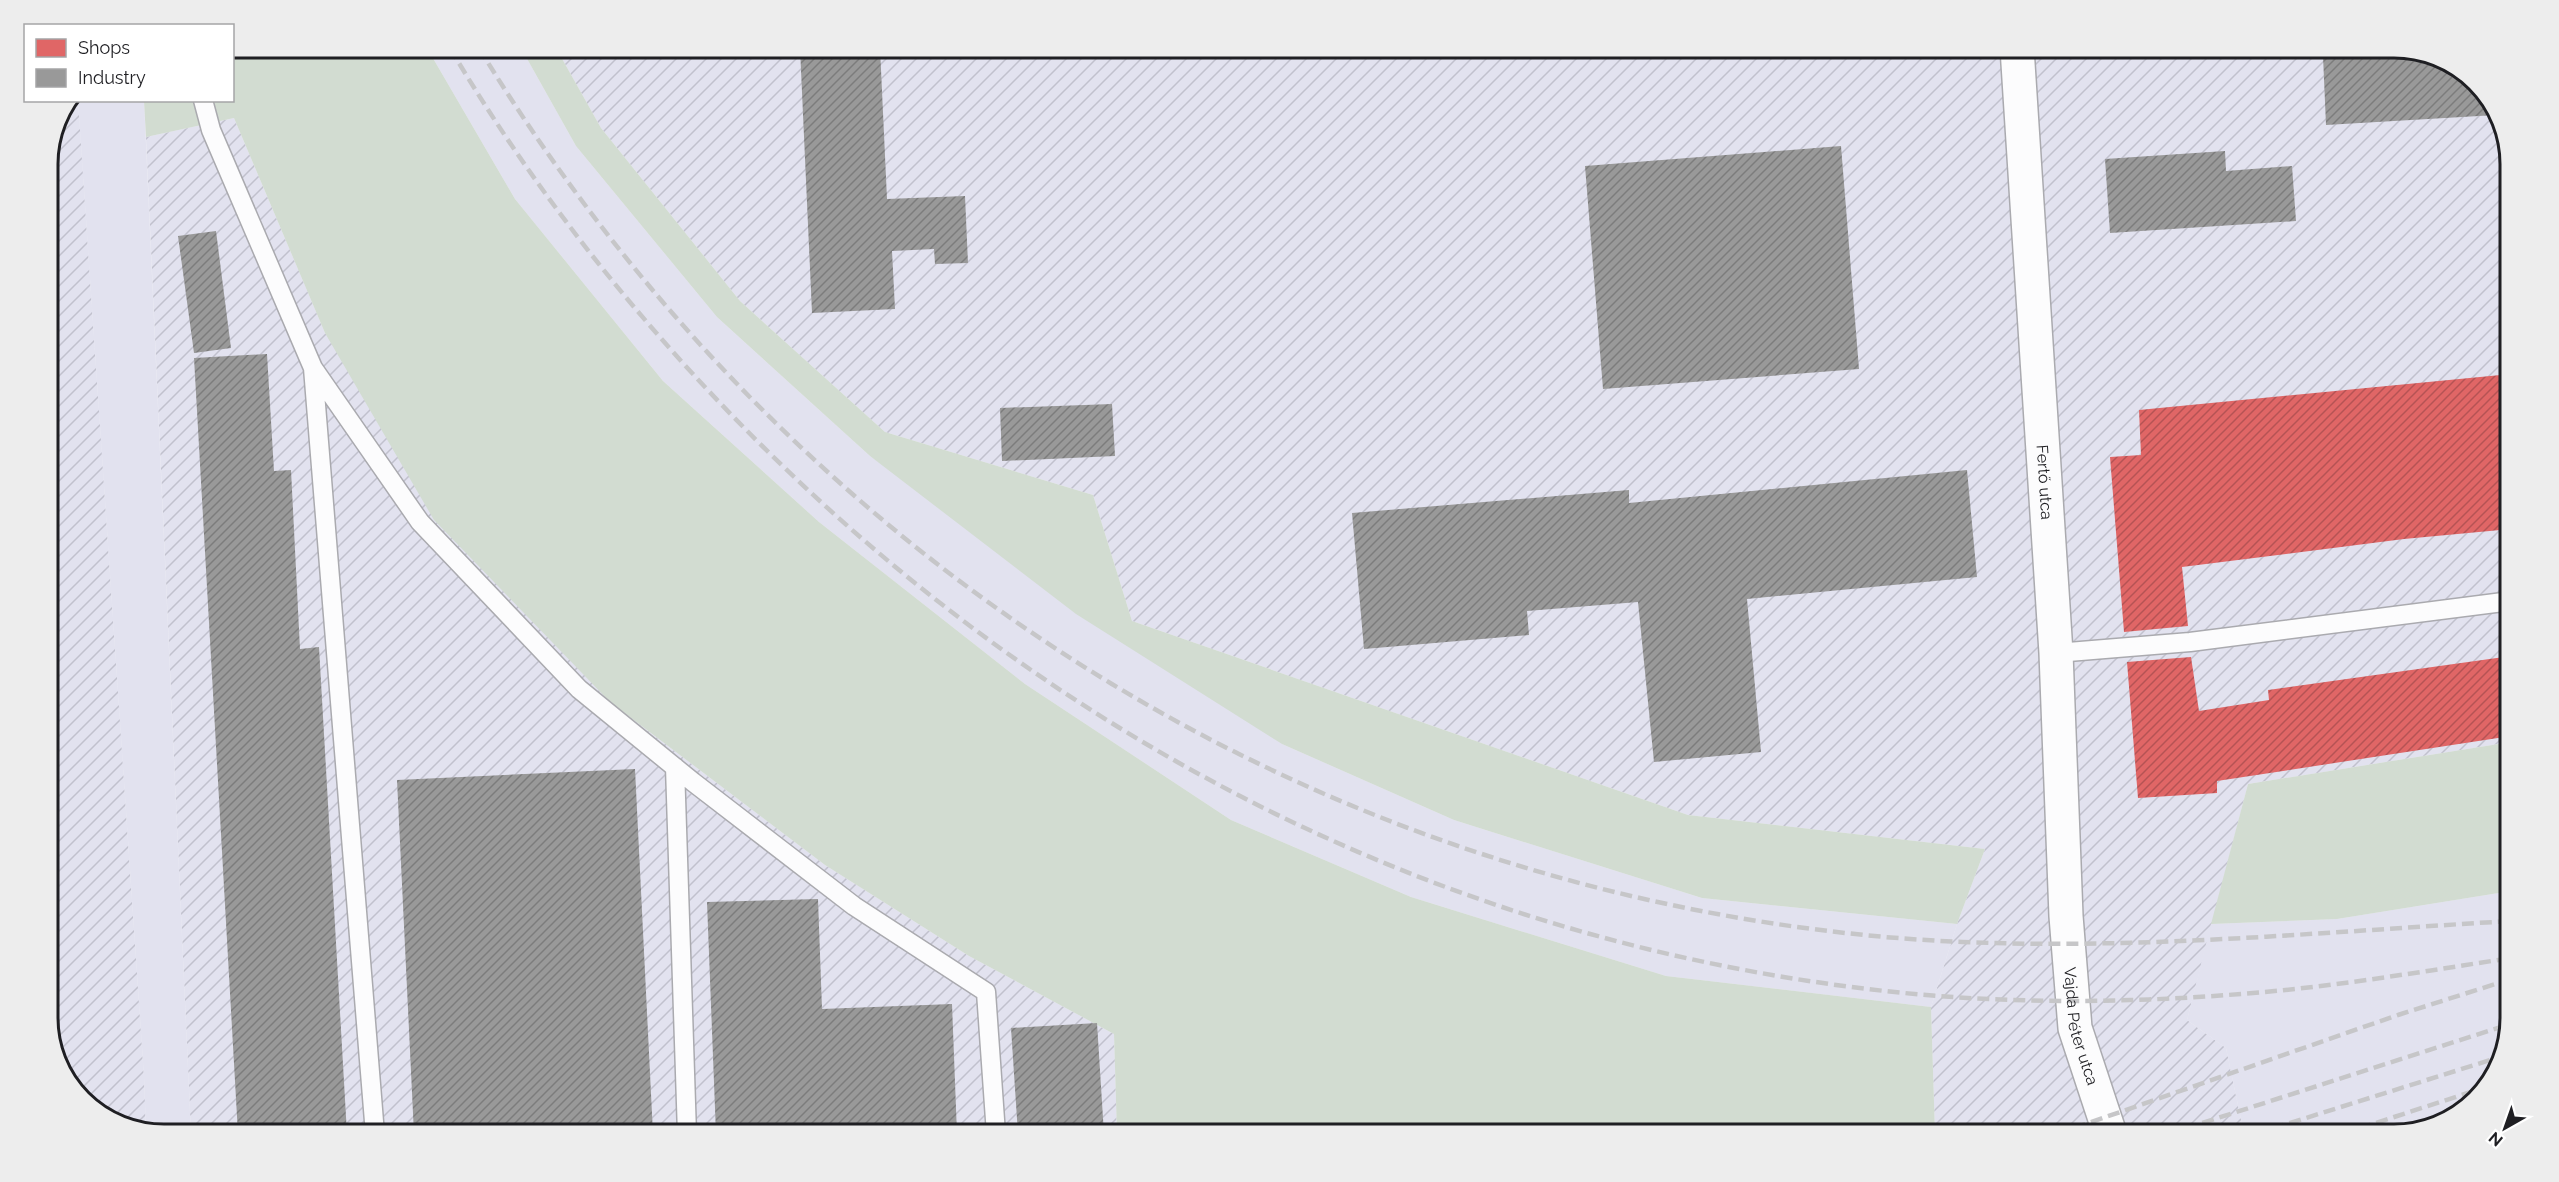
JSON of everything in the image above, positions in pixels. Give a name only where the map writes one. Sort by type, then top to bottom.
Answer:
[{"type":"street","name":"Fertő utca","points":[[2019,58],[2056,653],[2066,916]]},
{"type":"street","name":"Vajda Péter utca","points":[[2066,916],[2075,1028],[2107,1124]]},
{"type":"lane","points":[[204,102],[211,130],[314,368],[420,522],[579,689],[854,906],[986,992],[995,1124]]},
{"type":"lane","points":[[314,368],[374,1124]]},
{"type":"lane","points":[[2056,653],[2190,642],[2500,602]]},
{"type":"lane","points":[[675,767],[687,1124]]},
{"type":"shaded area","points":[[2394,58],[2422,62],[2453,76],[2483,106],[2495,131],[2500,158],[2500,744],[2248,784],[2187,1020],[2226,1048],[2242,1124],[1935,1124],[1931,1007],[1957,924],[1985,849],[1688,815],[1132,621],[1093,495],[885,432],[740,301],[601,128],[562,59]]},
{"type":"shaded area","points":[[234,59],[433,59],[515,199],[663,381],[819,522],[1025,684],[1231,820],[1411,897],[1666,976],[1931,1007],[1935,1124],[1117,1124],[1114,1034],[969,956],[825,865],[610,702],[434,520],[325,333],[234,118],[146,137],[144,102],[234,102]]},
{"type":"shaded area","points":[[433,59],[527,59],[576,146],[717,317],[870,456],[1282,744],[1454,820],[1702,898],[1957,924],[1931,1007],[1666,976],[1411,897],[1231,820],[1025,684],[819,522],[663,381],[515,199]]},
{"type":"shaded area","points":[[527,59],[562,59],[601,128],[740,301],[885,432],[1093,495],[1132,621],[1688,815],[1985,849],[1957,924],[1702,898],[1454,820],[1282,744],[1076,614],[870,456],[717,317],[576,146]]},
{"type":"shaded area","points":[[79,102],[144,102],[191,1124],[146,1121]]},
{"type":"shaded area","points":[[78,103],[146,1121],[112,1109],[100,1101],[81,1082],[64,1051],[59,1024],[59,151],[69,118]]},
{"type":"shaded area","points":[[234,118],[325,333],[610,702],[825,865],[969,956],[1114,1034],[1117,1124],[191,1124],[146,137]]},
{"type":"shaded area","points":[[2500,744],[2500,893],[2337,919],[2211,924],[2248,784]]},
{"type":"shaded area","points":[[2500,893],[2500,1024],[2492,1058],[2478,1082],[2464,1097],[2441,1113],[2422,1120],[2394,1124],[2242,1124],[2226,1048],[2187,1020],[2211,924],[2337,919]]},
{"type":"building: Shops","points":[[2500,375],[2500,530],[2404,539],[2182,567],[2188,626],[2124,632],[2110,457],[2141,455],[2139,410]]},
{"type":"building: Shops","points":[[2191,657],[2199,711],[2269,700],[2268,690],[2500,658],[2500,738],[2217,781],[2217,793],[2138,798],[2127,662]]},
{"type":"building: Industry","points":[[2323,58],[2394,58],[2422,62],[2453,76],[2474,95],[2489,115],[2326,125]]},
{"type":"building: Industry","points":[[800,59],[880,59],[887,199],[965,196],[968,263],[935,264],[934,249],[892,251],[895,309],[812,313]]},
{"type":"building: Industry","points":[[1841,146],[1859,369],[1603,389],[1585,166]]},
{"type":"building: Industry","points":[[2225,151],[2226,171],[2292,166],[2296,221],[2110,233],[2105,159]]},
{"type":"building: Industry","points":[[216,231],[231,348],[194,353],[178,236]]},
{"type":"building: Industry","points":[[267,354],[274,471],[291,470],[300,649],[319,647],[346,1124],[237,1124],[194,358]]},
{"type":"building: Industry","points":[[1112,404],[1115,456],[1002,461],[1000,408]]},
{"type":"building: Industry","points":[[1967,470],[1977,577],[1747,599],[1761,752],[1654,762],[1638,602],[1527,611],[1529,635],[1364,649],[1352,513],[1629,490],[1629,503]]},
{"type":"building: Industry","points":[[635,769],[653,1124],[414,1124],[397,780]]},
{"type":"building: Industry","points":[[818,899],[822,1009],[952,1004],[957,1124],[716,1124],[707,902]]},
{"type":"building: Industry","points":[[1097,1023],[1103,1124],[1017,1124],[1011,1028]]},
{"type":"railway","points":[[457,59],[542,189],[610,278],[721,404],[842,521],[971,627],[1107,720],[1250,801],[1400,870],[1556,924],[1718,965],[1885,991],[1936,996],[2090,1001],[2244,994],[2322,986],[2500,960]]},
{"type":"railway","points":[[486,59],[603,229],[745,392],[903,537],[1076,662],[1262,765],[1460,847],[1668,904],[1885,937],[2041,944],[2120,943],[2500,922]]},
{"type":"railway","points":[[2086,1124],[2398,1015],[2500,983]]},
{"type":"railway","points":[[2199,1124],[2500,1027]]},
{"type":"railway","points":[[2287,1124],[2491,1060]]},
{"type":"railway","points":[[2373,1124],[2468,1093]]}]
